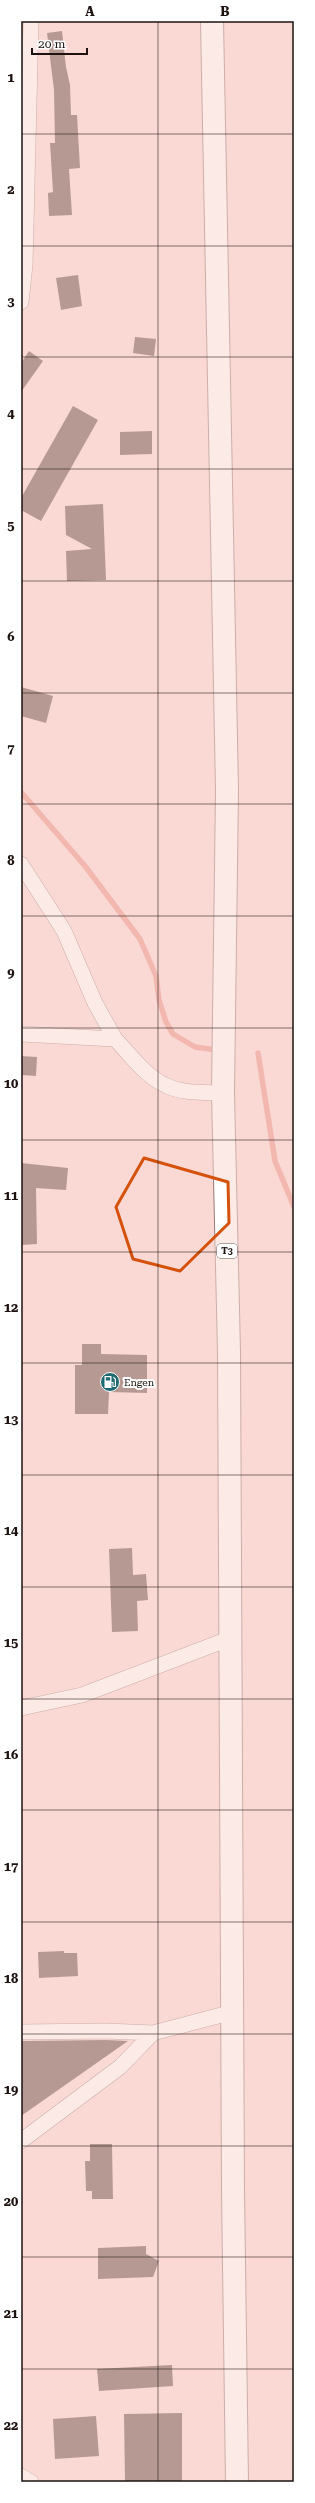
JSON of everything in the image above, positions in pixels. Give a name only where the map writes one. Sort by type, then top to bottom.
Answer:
[{"type":"highway","name":"T3","points":[[212,21],[227,791],[223,1093],[229,1352],[233,2012],[232,2190],[237,2482]]},
{"type":"street","points":[[21,302],[25,265],[31,21]]},
{"type":"street","points":[[21,864],[64,931],[95,1003],[115,1039],[145,1070],[165,1085],[186,1092],[223,1093]]},
{"type":"street","points":[[21,1034],[115,1039]]},
{"type":"street","points":[[21,1708],[82,1694],[230,1638]]},
{"type":"street","points":[[21,2032],[106,2031],[153,2033],[233,2012]]},
{"type":"street","points":[[21,2141],[120,2066],[153,2033]]},
{"type":"street","points":[[21,2476],[31,2482]]},
{"type":"highlighted area","points":[[144,1158],[228,1182],[229,1223],[180,1271],[133,1259],[116,1207]]},
{"type":"building","points":[[62,31],[66,67],[70,85],[71,115],[77,115],[80,168],[69,169],[72,215],[49,216],[48,193],[53,192],[50,143],[55,143],[54,90],[47,33]]},
{"type":"building","points":[[78,275],[82,306],[61,310],[56,278]]},
{"type":"building","points":[[135,337],[156,339],[154,356],[133,353]]},
{"type":"building","points":[[29,351],[43,361],[21,392],[21,363]]},
{"type":"building","points":[[73,406],[98,420],[41,521],[21,510],[21,498]]},
{"type":"building","points":[[152,431],[152,454],[120,455],[120,432]]},
{"type":"building","points":[[103,504],[106,580],[67,581],[66,551],[92,549],[66,535],[65,506]]},
{"type":"building","points":[[21,687],[53,696],[46,723],[21,716]]},
{"type":"building","points":[[21,1056],[37,1057],[36,1076],[21,1075]]},
{"type":"building","points":[[21,1163],[68,1168],[66,1190],[36,1188],[37,1244],[21,1245]]},
{"type":"building","points":[[82,1344],[101,1344],[101,1354],[147,1355],[147,1393],[109,1392],[108,1414],[75,1414],[75,1365],[82,1365]]},
{"type":"building","points":[[132,1548],[133,1575],[146,1574],[148,1600],[137,1601],[138,1631],[112,1632],[109,1549]]},
{"type":"building","points":[[64,1951],[64,1953],[77,1953],[78,1976],[39,1978],[38,1952]]},
{"type":"building","points":[[21,2041],[128,2041],[21,2116]]},
{"type":"building","points":[[90,2144],[112,2144],[113,2199],[92,2199],[92,2191],[86,2191],[85,2161],[90,2161]]},
{"type":"building","points":[[146,2246],[146,2254],[159,2261],[153,2277],[98,2279],[98,2248]]},
{"type":"building","points":[[172,2365],[173,2386],[99,2391],[97,2369]]},
{"type":"building","points":[[182,2413],[182,2482],[125,2482],[124,2414]]},
{"type":"building","points":[[96,2416],[99,2456],[55,2459],[53,2419]]},
{"type":"waterway","points":[[21,792],[85,866],[140,939],[156,976],[159,1000],[166,1022],[173,1034],[195,1047],[217,1050]]},
{"type":"waterway","points":[[258,1053],[275,1161],[294,1207]]},
{"type":"place","name":"Engen","points":[[110,1382]]}]
